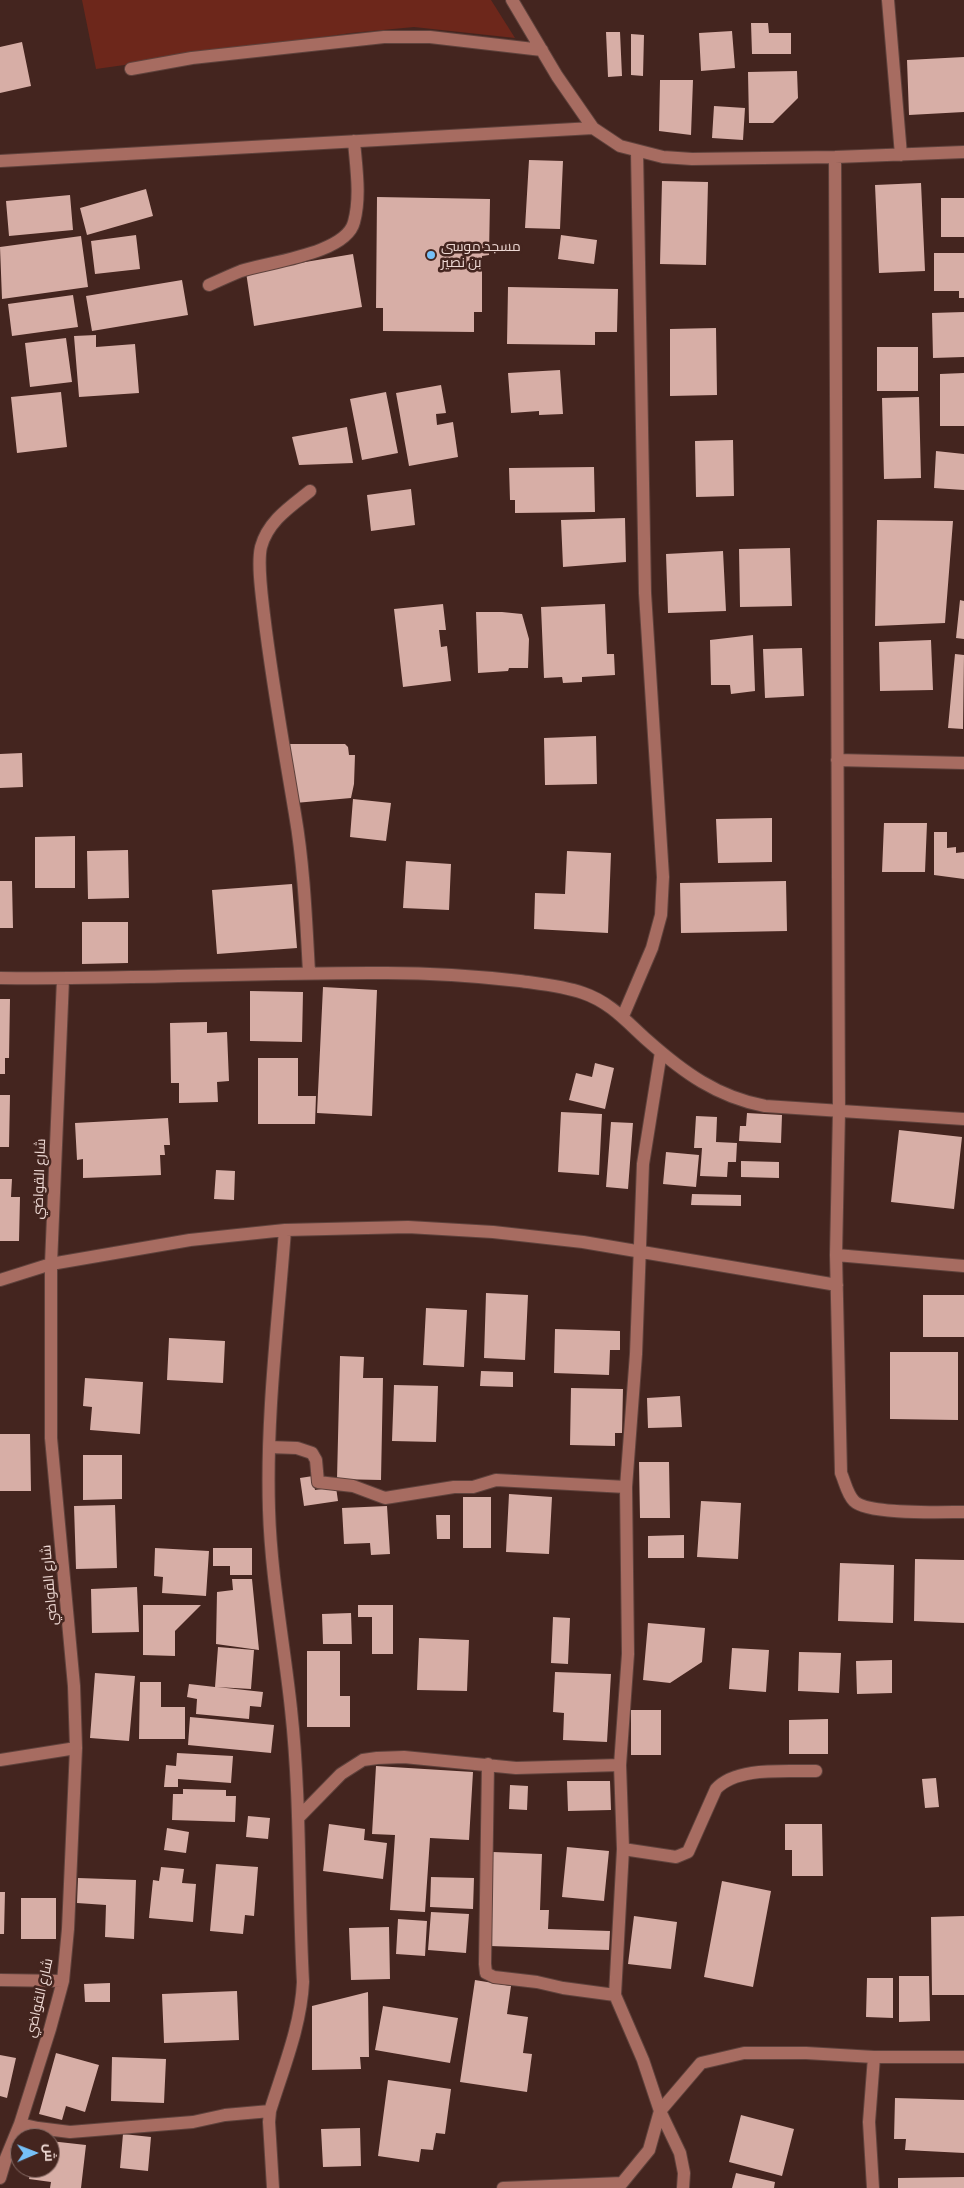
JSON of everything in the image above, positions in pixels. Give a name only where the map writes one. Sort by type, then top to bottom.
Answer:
[{"type":"street","points":[[512,0],[557,76],[594,128],[620,146],[637,152],[692,159],[835,157],[964,152]]},
{"type":"street","points":[[888,0],[901,155]]},
{"type":"street","points":[[131,69],[192,58],[384,37],[430,37],[542,50]]},
{"type":"street","points":[[0,161],[594,128]]},
{"type":"street","points":[[209,285],[242,271],[318,252],[343,238],[354,224],[357,194],[354,141]]},
{"type":"street","points":[[623,1016],[652,948],[661,915],[663,877],[645,594],[637,152]]},
{"type":"street","points":[[835,157],[838,1111],[836,1255],[841,1473],[847,1491],[854,1501],[870,1508],[918,1512],[964,1512]]},
{"type":"street","points":[[309,972],[304,892],[296,817],[268,644],[261,586],[261,548],[278,516],[310,491]]},
{"type":"street","points":[[837,760],[964,763]]},
{"type":"street","points":[[0,978],[63,979],[309,972],[428,973],[552,985],[583,993],[605,1003],[623,1016],[661,1052],[697,1080],[718,1092],[743,1102],[765,1106],[964,1119]]},
{"type":"street","name":"شارع القواضي","points":[[0,2178],[3,2157],[20,2124],[63,1981],[68,1929],[76,1748],[74,1686],[51,1438],[51,1264],[63,979]]},
{"type":"street","points":[[661,1052],[643,1164],[636,1354],[626,1487],[628,1654],[620,1765],[623,1850],[616,1995],[643,2060],[660,2111],[680,2154],[684,2172],[683,2188]]},
{"type":"street","points":[[0,1280],[51,1264],[190,1240],[285,1230],[408,1227],[493,1232],[583,1242],[641,1254],[837,1285]]},
{"type":"street","points":[[273,2188],[270,2111],[296,2026],[302,1994],[298,1818],[291,1709],[272,1560],[269,1510],[269,1447],[285,1230]]},
{"type":"street","points":[[836,1255],[964,1266]]},
{"type":"street","points":[[269,1447],[297,1448],[312,1453],[316,1460],[318,1482],[353,1486],[385,1498],[454,1487],[473,1487],[496,1480],[626,1487]]},
{"type":"street","points":[[0,1760],[76,1748]]},
{"type":"street","points":[[298,1818],[341,1774],[364,1760],[404,1757],[516,1768],[620,1765]]},
{"type":"street","points":[[488,1764],[486,1973],[494,1977],[616,1995]]},
{"type":"street","points":[[623,1850],[683,1856],[688,1852],[716,1789],[722,1782],[738,1774],[816,1771]]},
{"type":"street","points":[[0,1980],[63,1981]]},
{"type":"street","points":[[503,2188],[622,2183],[649,2150],[660,2111],[701,2063],[744,2053],[806,2053],[874,2057],[964,2057]]},
{"type":"street","points":[[874,2057],[869,2122],[874,2188]]},
{"type":"street","points":[[20,2124],[70,2132],[193,2122],[225,2115],[270,2111]]},
{"type":"shaded area","points":[[82,0],[491,0],[515,38],[414,27],[351,33],[96,69]]},
{"type":"building","points":[[751,23],[768,23],[769,33],[791,33],[791,54],[752,54]]},
{"type":"building","points":[[732,31],[735,68],[701,71],[699,33]]},
{"type":"building","points":[[606,32],[620,32],[622,76],[608,77]]},
{"type":"building","points":[[631,34],[644,35],[643,76],[631,75]]},
{"type":"building","points":[[22,42],[31,86],[0,93],[0,47]]},
{"type":"building","points":[[964,57],[964,112],[909,115],[907,60]]},
{"type":"building","points":[[797,71],[798,98],[773,123],[749,123],[748,72]]},
{"type":"building","points":[[660,80],[693,80],[691,135],[659,131]]},
{"type":"building","points":[[714,106],[745,108],[743,140],[712,138]]},
{"type":"building","points":[[529,160],[563,161],[560,229],[525,228]]},
{"type":"building","points":[[662,181],[708,182],[706,265],[660,264]]},
{"type":"building","points":[[921,183],[925,271],[879,273],[875,185]]},
{"type":"building","points":[[146,189],[153,216],[87,235],[80,208]]},
{"type":"building","points":[[70,195],[73,230],[9,236],[6,201]]},
{"type":"building","points":[[377,197],[490,199],[489,255],[482,256],[482,312],[474,312],[474,332],[383,331],[383,308],[376,308]]},
{"type":"building","points":[[941,198],[964,198],[964,237],[941,237]]},
{"type":"building","points":[[136,235],[140,269],[95,274],[91,241]]},
{"type":"building","points":[[561,235],[597,240],[594,264],[558,259]]},
{"type":"building","points":[[81,236],[88,287],[2,299],[0,247]]},
{"type":"building","points":[[934,253],[964,253],[964,298],[959,298],[959,291],[934,291]]},
{"type":"building","points":[[353,254],[362,307],[254,326],[246,272]]},
{"type":"building","points":[[182,280],[188,315],[92,331],[86,296]]},
{"type":"building","points":[[508,287],[618,289],[617,332],[595,332],[595,345],[507,344]]},
{"type":"building","points":[[73,295],[78,327],[12,336],[8,304]]},
{"type":"building","points":[[964,312],[964,357],[933,358],[932,313]]},
{"type":"building","points":[[716,328],[717,395],[670,396],[670,329]]},
{"type":"building","points":[[96,335],[96,347],[135,344],[139,393],[79,397],[74,336]]},
{"type":"building","points":[[66,338],[72,382],[30,387],[25,343]]},
{"type":"building","points":[[877,347],[918,347],[918,391],[877,391]]},
{"type":"building","points":[[560,370],[563,414],[539,415],[539,411],[511,413],[508,373]]},
{"type":"building","points":[[964,373],[964,426],[940,426],[940,374]]},
{"type":"building","points":[[441,385],[446,413],[436,414],[437,425],[453,422],[458,457],[409,466],[396,393]]},
{"type":"building","points":[[61,392],[67,447],[17,453],[11,397]]},
{"type":"building","points":[[386,392],[398,453],[362,460],[350,399]]},
{"type":"building","points":[[919,397],[921,478],[884,479],[882,398]]},
{"type":"building","points":[[347,427],[353,463],[299,465],[292,437]]},
{"type":"building","points":[[733,440],[734,496],[696,497],[695,441]]},
{"type":"building","points":[[936,451],[964,454],[964,490],[934,488]]},
{"type":"building","points":[[594,467],[595,512],[515,513],[515,500],[510,500],[509,468]]},
{"type":"building","points":[[411,489],[415,525],[371,531],[367,495]]},
{"type":"building","points":[[625,518],[626,562],[563,567],[561,520]]},
{"type":"building","points":[[877,520],[953,521],[945,623],[875,626]]},
{"type":"building","points":[[790,548],[792,606],[740,607],[739,549]]},
{"type":"building","points":[[723,551],[726,611],[668,613],[666,554]]},
{"type":"building","points":[[960,600],[964,601],[964,639],[956,638]]},
{"type":"building","points":[[443,604],[446,630],[439,630],[441,647],[447,646],[451,681],[403,687],[394,609]]},
{"type":"building","points":[[605,604],[607,654],[614,654],[615,675],[582,677],[582,682],[563,683],[562,677],[544,678],[541,607]]},
{"type":"building","points":[[476,612],[522,614],[529,639],[528,668],[509,668],[508,671],[478,673]]},
{"type":"building","points":[[753,635],[755,691],[731,694],[730,685],[711,685],[710,640]]},
{"type":"building","points":[[931,640],[933,690],[880,691],[879,642]]},
{"type":"building","points":[[802,648],[804,696],[765,698],[763,649]]},
{"type":"building","points":[[955,654],[964,655],[963,729],[948,728]]},
{"type":"building","points":[[596,736],[597,784],[545,785],[544,738]]},
{"type":"building","points":[[285,744],[345,744],[348,747],[349,755],[355,755],[354,784],[351,798],[295,803]]},
{"type":"building","points":[[22,753],[23,787],[0,788],[0,754]]},
{"type":"building","points":[[353,799],[391,803],[386,841],[350,837]]},
{"type":"building","points":[[772,818],[772,862],[718,863],[716,819]]},
{"type":"building","points":[[884,823],[927,823],[925,872],[882,872]]},
{"type":"building","points":[[934,832],[947,832],[947,848],[956,847],[956,853],[964,852],[964,879],[934,875]]},
{"type":"building","points":[[75,836],[75,888],[35,888],[35,837]]},
{"type":"building","points":[[128,850],[129,898],[88,899],[87,851]]},
{"type":"building","points":[[567,851],[611,853],[608,933],[534,929],[535,893],[565,894]]},
{"type":"building","points":[[406,861],[451,864],[449,910],[403,908]]},
{"type":"building","points":[[0,881],[12,881],[13,928],[0,928]]},
{"type":"building","points":[[786,881],[787,931],[681,933],[680,883]]},
{"type":"building","points":[[292,884],[297,948],[217,954],[212,890]]},
{"type":"building","points":[[82,922],[128,922],[128,963],[82,964]]},
{"type":"building","points":[[323,987],[377,990],[372,1116],[317,1113]]},
{"type":"building","points":[[250,991],[303,992],[302,1042],[250,1041]]},
{"type":"building","points":[[0,999],[10,999],[9,1058],[5,1058],[5,1074],[0,1074]]},
{"type":"building","points":[[207,1022],[207,1033],[227,1032],[229,1081],[217,1082],[218,1102],[179,1103],[179,1083],[171,1083],[170,1023]]},
{"type":"building","points":[[258,1058],[298,1058],[298,1096],[316,1096],[315,1124],[258,1124]]},
{"type":"building","points":[[595,1063],[614,1068],[605,1109],[569,1100],[576,1073],[592,1077]]},
{"type":"building","points":[[0,1095],[10,1095],[9,1147],[0,1147]]},
{"type":"building","points":[[561,1112],[602,1114],[599,1175],[558,1172]]},
{"type":"building","points":[[747,1113],[782,1115],[781,1143],[739,1141],[740,1126],[746,1126]]},
{"type":"building","points":[[696,1116],[717,1117],[716,1142],[737,1143],[736,1162],[728,1162],[727,1177],[700,1176],[702,1148],[694,1148]]},
{"type":"building","points":[[168,1118],[170,1145],[164,1145],[165,1155],[160,1155],[161,1175],[83,1178],[83,1159],[77,1160],[75,1123]]},
{"type":"building","points":[[611,1122],[633,1123],[628,1189],[606,1187]]},
{"type":"building","points":[[899,1130],[962,1137],[954,1209],[891,1202]]},
{"type":"building","points":[[666,1152],[699,1155],[696,1187],[663,1184]]},
{"type":"building","points":[[741,1161],[779,1162],[779,1178],[741,1177]]},
{"type":"building","points":[[216,1170],[235,1171],[234,1200],[214,1199]]},
{"type":"building","points":[[0,1179],[12,1179],[11,1197],[20,1197],[19,1241],[0,1241]]},
{"type":"building","points":[[692,1194],[741,1195],[741,1206],[691,1205]]},
{"type":"building","points":[[486,1293],[528,1295],[525,1360],[484,1358]]},
{"type":"building","points":[[923,1295],[964,1295],[964,1337],[923,1337]]},
{"type":"building","points":[[426,1308],[467,1310],[464,1367],[423,1365]]},
{"type":"building","points":[[555,1329],[620,1331],[620,1350],[610,1350],[609,1375],[554,1373]]},
{"type":"building","points":[[169,1338],[225,1341],[223,1383],[167,1380]]},
{"type":"building","points":[[890,1352],[958,1352],[958,1420],[890,1419]]},
{"type":"building","points":[[340,1356],[364,1357],[363,1378],[383,1378],[381,1480],[337,1479]]},
{"type":"building","points":[[481,1371],[513,1372],[513,1387],[480,1386]]},
{"type":"building","points":[[85,1378],[143,1382],[140,1434],[90,1430],[92,1407],[83,1406]]},
{"type":"building","points":[[394,1385],[438,1386],[436,1442],[392,1441]]},
{"type":"building","points":[[571,1388],[623,1389],[622,1433],[615,1433],[615,1446],[570,1445]]},
{"type":"building","points":[[680,1396],[682,1427],[648,1428],[647,1398]]},
{"type":"building","points":[[0,1434],[30,1434],[31,1491],[0,1491]]},
{"type":"building","points":[[83,1455],[122,1455],[122,1499],[83,1500]]},
{"type":"building","points":[[639,1462],[669,1462],[670,1518],[640,1518]]},
{"type":"building","points":[[313,1476],[315,1490],[336,1487],[338,1501],[304,1506],[300,1478]]},
{"type":"building","points":[[509,1494],[552,1497],[549,1554],[506,1552]]},
{"type":"building","points":[[463,1497],[491,1497],[491,1548],[463,1548]]},
{"type":"building","points":[[701,1501],[741,1503],[738,1559],[697,1557]]},
{"type":"building","points":[[115,1505],[117,1568],[76,1569],[74,1506]]},
{"type":"building","points":[[387,1506],[390,1554],[371,1555],[370,1543],[344,1544],[342,1508]]},
{"type":"building","points":[[436,1515],[450,1515],[450,1539],[437,1539]]},
{"type":"building","points":[[684,1535],[684,1558],[648,1558],[648,1536]]},
{"type":"building","points":[[155,1548],[209,1551],[206,1596],[162,1593],[163,1577],[154,1576]]},
{"type":"building","points":[[213,1548],[252,1548],[252,1575],[230,1575],[230,1566],[213,1566]]},
{"type":"building","points":[[915,1559],[964,1560],[964,1623],[914,1621]]},
{"type":"building","points":[[840,1563],[894,1565],[893,1623],[838,1621]]},
{"type":"building","points":[[232,1579],[252,1579],[259,1650],[216,1644],[217,1592],[233,1590]]},
{"type":"building","points":[[137,1587],[139,1632],[92,1633],[91,1589]]},
{"type":"building","points":[[143,1605],[201,1605],[175,1631],[175,1656],[143,1655]]},
{"type":"building","points":[[358,1605],[393,1605],[393,1654],[372,1654],[372,1617],[358,1617]]},
{"type":"building","points":[[351,1613],[352,1644],[323,1644],[322,1614]]},
{"type":"building","points":[[553,1617],[570,1618],[568,1664],[551,1663]]},
{"type":"building","points":[[648,1623],[705,1628],[702,1662],[670,1683],[643,1680]]},
{"type":"building","points":[[419,1638],[469,1640],[467,1691],[417,1690]]},
{"type":"building","points":[[218,1647],[254,1650],[251,1689],[217,1687],[263,1692],[261,1707],[250,1706],[249,1719],[196,1714],[197,1699],[187,1697],[189,1684],[215,1687]]},
{"type":"building","points":[[732,1648],[769,1650],[766,1692],[729,1689]]},
{"type":"building","points":[[307,1651],[340,1651],[340,1696],[350,1696],[350,1727],[307,1727]]},
{"type":"building","points":[[799,1652],[841,1653],[839,1693],[798,1691]]},
{"type":"building","points":[[892,1660],[892,1693],[857,1694],[856,1661]]},
{"type":"building","points":[[555,1672],[611,1674],[607,1742],[563,1740],[564,1713],[553,1712]]},
{"type":"building","points":[[95,1673],[135,1676],[129,1741],[90,1738]]},
{"type":"building","points":[[140,1682],[161,1682],[161,1707],[185,1707],[185,1739],[139,1739]]},
{"type":"building","points":[[631,1710],[661,1710],[661,1755],[631,1755]]},
{"type":"building","points":[[190,1717],[274,1725],[271,1753],[188,1745]]},
{"type":"building","points":[[828,1719],[828,1754],[789,1754],[789,1720]]},
{"type":"building","points":[[177,1753],[233,1756],[231,1783],[178,1779],[178,1787],[164,1787],[166,1765],[176,1766]]},
{"type":"building","points":[[376,1766],[473,1772],[469,1840],[430,1838],[425,1912],[390,1910],[395,1835],[372,1834]]},
{"type":"building","points":[[936,1778],[939,1807],[925,1808],[922,1779]]},
{"type":"building","points":[[567,1781],[610,1781],[611,1810],[568,1811]]},
{"type":"building","points":[[510,1785],[528,1786],[527,1810],[509,1809]]},
{"type":"building","points":[[183,1789],[226,1790],[226,1796],[236,1796],[235,1822],[172,1820],[173,1794],[183,1794]]},
{"type":"building","points":[[248,1816],[270,1818],[268,1839],[246,1837]]},
{"type":"building","points":[[329,1824],[365,1829],[364,1840],[387,1843],[383,1879],[323,1871]]},
{"type":"building","points":[[785,1824],[822,1824],[823,1876],[792,1876],[792,1850],[785,1850]]},
{"type":"building","points":[[167,1828],[189,1832],[186,1853],[164,1850]]},
{"type":"building","points":[[567,1847],[609,1851],[604,1901],[562,1897]]},
{"type":"building","points":[[493,1852],[542,1854],[540,1910],[549,1910],[548,1929],[610,1931],[609,1950],[490,1946]]},
{"type":"building","points":[[216,1864],[258,1867],[254,1916],[245,1915],[243,1934],[210,1931]]},
{"type":"building","points":[[161,1867],[184,1869],[182,1883],[196,1884],[193,1922],[149,1918],[153,1880],[159,1881]]},
{"type":"building","points":[[431,1877],[474,1878],[473,1909],[430,1907]]},
{"type":"building","points":[[78,1878],[136,1880],[134,1939],[105,1937],[106,1905],[77,1903]]},
{"type":"building","points":[[722,1881],[771,1891],[753,1987],[704,1977]]},
{"type":"building","points":[[0,1892],[5,1892],[4,1934],[0,1934]]},
{"type":"building","points":[[21,1898],[56,1898],[56,1939],[21,1939]]},
{"type":"building","points":[[431,1912],[469,1914],[466,1953],[428,1950]]},
{"type":"building","points":[[634,1916],[677,1922],[671,1969],[628,1964]]},
{"type":"building","points":[[964,1916],[964,1995],[932,1995],[931,1917]]},
{"type":"building","points":[[398,1919],[427,1921],[425,1956],[396,1954]]},
{"type":"building","points":[[389,1927],[390,1979],[351,1980],[349,1928]]},
{"type":"building","points":[[899,1976],[929,1976],[930,2021],[899,2022]]},
{"type":"building","points":[[867,1978],[893,1978],[893,2018],[866,2017]]},
{"type":"building","points":[[475,1980],[511,1986],[507,2014],[528,2017],[523,2053],[532,2054],[527,2092],[460,2082]]},
{"type":"building","points":[[110,1983],[110,2002],[85,2002],[84,1984]]},
{"type":"building","points":[[237,1991],[239,2040],[164,2043],[162,1994]]},
{"type":"building","points":[[368,1992],[369,2057],[360,2057],[361,2069],[312,2070],[312,2006]]},
{"type":"building","points":[[383,2006],[458,2018],[450,2063],[375,2050]]},
{"type":"building","points":[[56,2053],[99,2065],[85,2112],[66,2106],[62,2120],[39,2114]]},
{"type":"building","points":[[0,2055],[16,2058],[7,2098],[0,2096]]},
{"type":"building","points":[[112,2057],[166,2059],[164,2103],[111,2101]]},
{"type":"building","points":[[388,2080],[451,2089],[445,2134],[436,2133],[433,2150],[421,2149],[419,2162],[378,2156]]},
{"type":"building","points":[[895,2098],[964,2100],[964,2153],[905,2150],[906,2139],[894,2139]]},
{"type":"building","points":[[741,2115],[794,2129],[782,2176],[729,2162]]},
{"type":"building","points":[[360,2128],[361,2166],[323,2167],[321,2129]]},
{"type":"building","points":[[123,2134],[151,2137],[148,2171],[120,2168]]},
{"type":"building","points":[[60,2142],[86,2145],[81,2188],[50,2188],[51,2182],[29,2179],[60,2178]]},
{"type":"building","points":[[736,2173],[775,2182],[774,2188],[732,2188]]},
{"type":"building","points":[[964,2177],[964,2188],[898,2188],[898,2178]]},
{"type":"place","name":"مسجد موسى بن نصير","points":[[431,255]]}]
